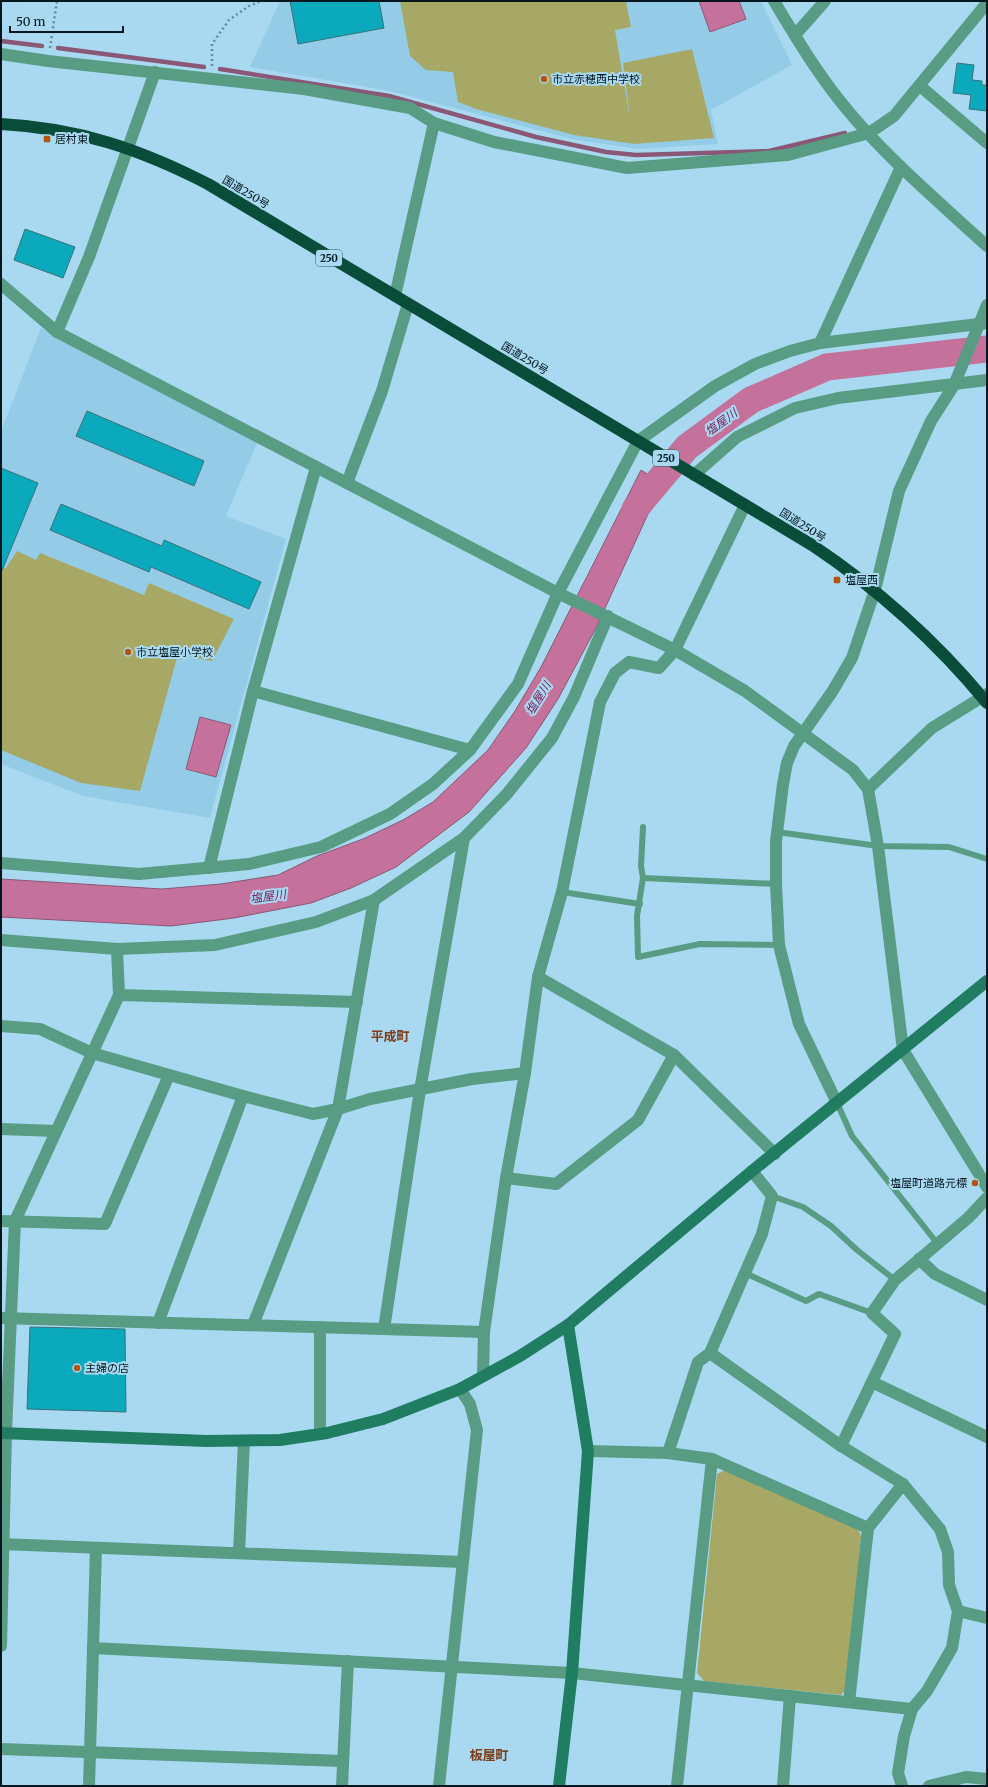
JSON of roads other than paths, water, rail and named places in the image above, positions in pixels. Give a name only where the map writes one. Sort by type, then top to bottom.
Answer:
[{"type":"highway","name":"国道250号","points":[[1,124],[61,130],[128,148],[153,157],[208,184],[812,545],[875,590],[940,649],[985,698]]},
{"type":"street","points":[[774,1],[825,82],[869,133],[901,167],[987,246]]},
{"type":"street","points":[[795,35],[825,1]]},
{"type":"street","points":[[1,54],[212,80],[304,89],[410,108],[434,123],[494,142],[628,168],[788,155],[869,133],[894,116],[987,3]]},
{"type":"street","points":[[57,332],[89,256],[155,72]]},
{"type":"street","points":[[920,86],[987,143]]},
{"type":"street","points":[[395,296],[434,123]]},
{"type":"street","points":[[820,344],[901,167]]},
{"type":"street","points":[[1,284],[57,332],[558,593],[608,616],[675,650],[745,691],[853,770],[868,790],[878,846],[903,1050],[987,1187]]},
{"type":"street","points":[[347,483],[382,391],[408,304]]},
{"type":"street","points":[[837,1103],[799,1024],[779,945],[776,884],[777,832],[787,763],[802,732],[832,692],[852,658],[875,590],[899,491],[930,421],[954,385],[984,323],[987,305]]},
{"type":"street","points":[[1,863],[139,874],[249,864],[321,847],[390,814],[433,784],[470,750],[518,684],[558,593],[638,442],[715,386],[755,364],[790,351],[820,344],[984,323]]},
{"type":"street","points":[[694,475],[737,437],[795,408],[838,398],[987,380]]},
{"type":"street","points":[[209,868],[253,691],[316,467]]},
{"type":"street","points":[[484,1376],[484,1332],[506,1178],[525,1073],[538,977],[562,892],[600,702],[615,673],[629,662],[659,668],[675,650],[745,505]]},
{"type":"street","points":[[1,940],[117,949],[215,945],[316,922],[374,900],[464,838],[506,795],[552,738],[574,697],[608,616]]},
{"type":"street","points":[[253,691],[470,750]]},
{"type":"street","points":[[868,790],[932,728],[985,698]]},
{"type":"street","points":[[384,1329],[420,1090],[464,838]]},
{"type":"street","points":[[253,1325],[338,1109],[374,900]]},
{"type":"street","points":[[1,1646],[3,1433],[6,1318],[15,1222],[119,994],[117,949]]},
{"type":"street","points":[[538,977],[674,1055],[775,1154]]},
{"type":"street","points":[[3,1433],[207,1441],[280,1440],[320,1434],[382,1419],[460,1389],[520,1356],[568,1326],[752,1171],[775,1154],[987,981]]},
{"type":"street","points":[[119,994],[357,1002]]},
{"type":"street","points":[[1,1026],[40,1029],[92,1053],[243,1096],[313,1114],[338,1109],[370,1099],[472,1079],[525,1073]]},
{"type":"street","points":[[506,1178],[556,1184],[638,1120],[674,1055]]},
{"type":"street","points":[[1,1221],[105,1224],[169,1075]]},
{"type":"street","points":[[158,1323],[243,1096]]},
{"type":"street","points":[[1,1129],[56,1131]]},
{"type":"street","points":[[668,1453],[698,1362],[710,1353],[762,1234],[772,1196],[752,1171]]},
{"type":"street","points":[[840,1446],[895,1334],[872,1313],[895,1280],[968,1218],[987,1198]]},
{"type":"street","points":[[919,1259],[935,1274],[987,1300]]},
{"type":"street","points":[[6,1318],[484,1332]]},
{"type":"street","points":[[559,1786],[572,1673],[588,1451],[568,1326]]},
{"type":"street","points":[[320,1327],[320,1434]]},
{"type":"street","points":[[710,1353],[840,1446],[903,1484],[940,1529],[948,1552],[949,1585],[958,1611],[952,1648],[927,1691],[912,1709],[904,1736],[898,1773],[902,1786]]},
{"type":"street","points":[[872,1382],[987,1437]]},
{"type":"street","points":[[439,1786],[450,1667],[477,1430],[470,1404],[460,1389]]},
{"type":"street","points":[[239,1554],[244,1440]]},
{"type":"street","points":[[588,1451],[668,1453],[712,1459],[868,1528]]},
{"type":"street","points":[[677,1786],[712,1459]]},
{"type":"street","points":[[849,1702],[868,1528],[903,1484]]},
{"type":"street","points":[[2,1544],[462,1562]]},
{"type":"street","points":[[89,1786],[96,1548]]},
{"type":"street","points":[[958,1611],[987,1618]]},
{"type":"street","points":[[93,1648],[572,1673],[912,1709]]},
{"type":"street","points":[[342,1786],[348,1661]]},
{"type":"street","points":[[783,1786],[790,1696]]},
{"type":"street","points":[[1,1749],[343,1761]]},
{"type":"street","points":[[928,1786],[966,1777],[987,1779]]},
{"type":"lane","points":[[643,827],[641,866],[643,878],[637,916],[638,957],[700,944],[779,945]]},
{"type":"lane","points":[[777,832],[878,846],[949,847],[987,859]]},
{"type":"lane","points":[[643,878],[776,884]]},
{"type":"lane","points":[[562,892],[640,904]]},
{"type":"lane","points":[[837,1103],[852,1136],[937,1243]]},
{"type":"lane","points":[[772,1196],[803,1207],[831,1226],[857,1250],[895,1280]]},
{"type":"lane","points":[[745,1273],[806,1301],[820,1294],[872,1313]]},
{"type":"water","points":[[699,1],[739,1],[746,19],[710,32]]},
{"type":"water","points":[[641,470],[668,487],[648,514],[596,628],[558,699],[526,748],[469,812],[396,867],[351,888],[311,903],[234,918],[171,926],[1,917],[1,879],[162,889],[221,884],[278,875],[317,856],[363,839],[403,820],[433,802],[488,750],[515,711],[541,667]]},
{"type":"water","points":[[200,717],[231,725],[216,777],[186,769]]},
{"type":"waterway","points":[[1,41],[42,46]]},
{"type":"waterway","points":[[58,48],[204,67]]},
{"type":"waterway","points":[[220,69],[389,96],[536,137],[606,152],[636,155],[769,151],[845,133]]},
{"type":"waterway","name":"塩屋川","points":[[635,509],[687,447],[751,400],[827,367],[987,349]]},
{"type":"place","name":"市立赤穂西中学校","points":[[544,79]]},
{"type":"place","name":"居村東","points":[[47,139]]},
{"type":"place","name":"塩屋西","points":[[837,580]]},
{"type":"place","name":"市立塩屋小学校","points":[[128,652]]},
{"type":"place","name":"塩屋町道路元標","points":[[975,1183]]},
{"type":"place","name":"主婦の店","points":[[77,1368]]},
{"type":"district","name":"平成町","points":[[390,1036]]},
{"type":"district","name":"板屋町","points":[[489,1755]]}]
